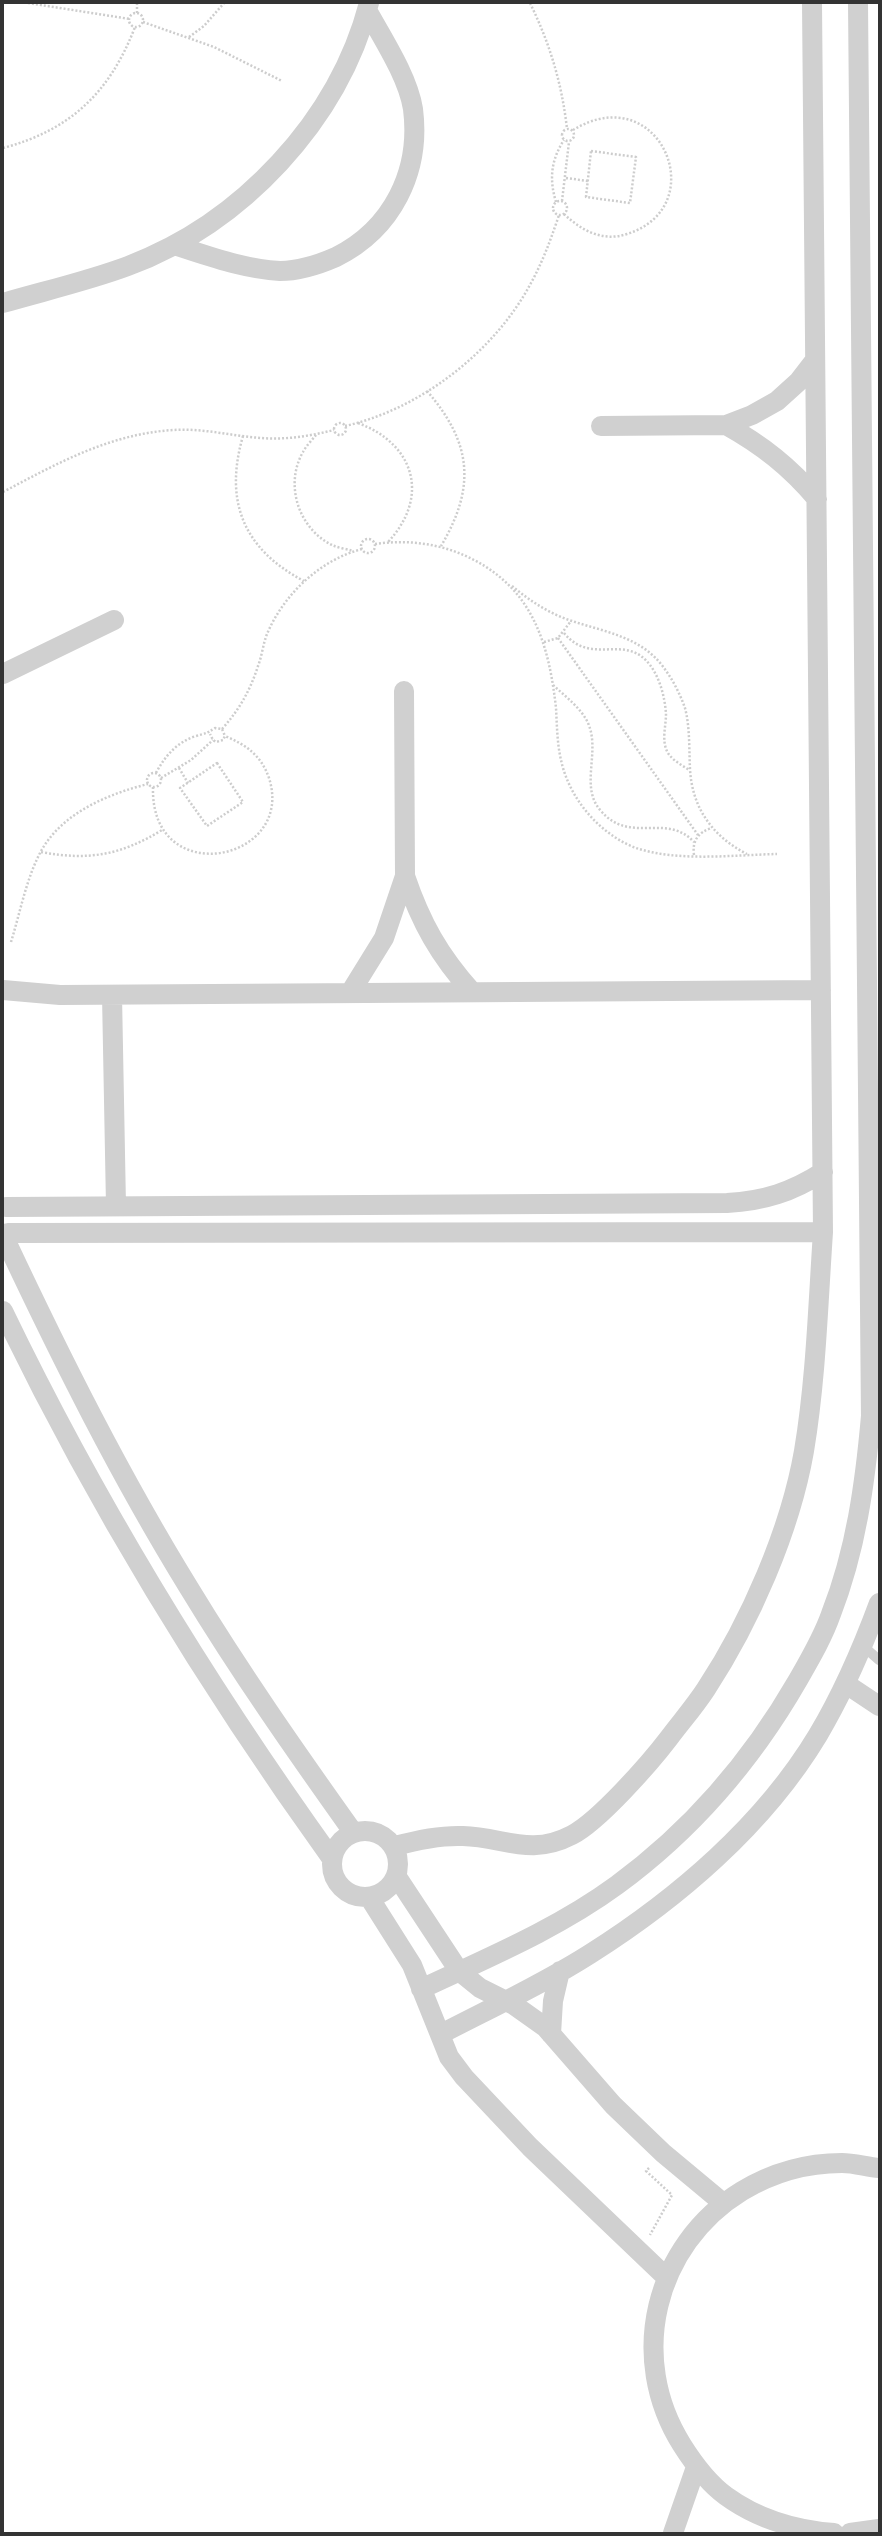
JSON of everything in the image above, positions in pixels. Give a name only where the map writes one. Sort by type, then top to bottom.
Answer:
[{"type":"street","points":[[395,1846],[428,1837],[464,1836],[523,1846],[549,1844],[573,1835],[593,1819],[654,1758],[706,1690],[748,1615],[781,1536],[803,1453],[815,1368],[823,1232],[812,3]]},
{"type":"street","points":[[421,1989],[565,1918],[616,1886],[663,1848],[706,1807],[735,1773],[780,1712],[831,1616],[858,1525],[866,1479],[871,1416],[874,1291],[858,3]]},
{"type":"street","points":[[174,245],[242,266],[282,271],[321,264],[356,247],[385,220],[405,186],[414,148],[413,108],[400,71],[368,7]]},
{"type":"street","points":[[3,303],[128,266],[174,245],[227,212],[274,170],[313,122],[345,68],[368,7]]},
{"type":"street","points":[[601,426],[726,425],[752,415],[777,401],[798,382],[815,360]]},
{"type":"street","points":[[726,425],[752,439],[776,456],[798,476],[816,498]]},
{"type":"street","points":[[3,674],[114,620]]},
{"type":"street","points":[[404,691],[405,876],[416,908],[431,939],[450,967],[472,992]]},
{"type":"street","points":[[350,993],[384,938],[405,876]]},
{"type":"street","points":[[3,990],[60,996],[821,990]]},
{"type":"street","points":[[112,995],[116,1206]]},
{"type":"street","points":[[354,1832],[241,1671],[180,1574],[91,1416],[5,1238],[10,1224],[5,1205],[116,1206],[752,1202],[784,1194],[801,1186],[823,1172]]},
{"type":"street","points":[[5,1238],[823,1232]]},
{"type":"street","points":[[3,1311],[65,1433],[164,1608],[269,1771],[332,1859]]},
{"type":"street","points":[[441,2034],[560,1971],[642,1920],[692,1880],[738,1836],[780,1788],[817,1736],[846,1684],[863,1646],[879,1603]]},
{"type":"street","points":[[846,1684],[879,1706]]},
{"type":"street","points":[[369,1830],[384,1835],[395,1846],[399,1861],[397,1876],[390,1887],[380,1894],[369,1897],[356,1896],[345,1891],[337,1882],[332,1871],[332,1859],[336,1848],[343,1838],[354,1832],[369,1830]]},
{"type":"street","points":[[397,1876],[459,1971],[480,1988],[506,2000],[530,2015],[552,2034],[613,2105],[663,2153],[723,2203]]},
{"type":"street","points":[[369,1897],[407,1956],[441,2034],[449,2057],[464,2077],[530,2147],[666,2277]]},
{"type":"street","points":[[552,2034],[553,2001],[560,1971]]},
{"type":"street","points":[[834,2533],[802,2530],[762,2517],[726,2496],[696,2467],[669,2424],[654,2376],[654,2326],[666,2277],[681,2249],[700,2224],[723,2203],[759,2180],[800,2167],[843,2163],[879,2168]]},
{"type":"street","points":[[673,2533],[696,2467]]},
{"type":"street","points":[[850,2533],[879,2529]]},
{"type":"lane","points":[[863,1646],[879,1660]]},
{"type":"path","points":[[28,3],[130,19],[137,13],[137,3]]},
{"type":"path","points":[[189,37],[204,26],[224,3]]},
{"type":"path","points":[[530,3],[551,51],[563,96],[567,129]]},
{"type":"path","points":[[137,13],[142,16],[143,22]]},
{"type":"path","points":[[130,19],[130,22],[135,27]]},
{"type":"path","points":[[143,22],[189,37],[249,63],[282,81]]},
{"type":"path","points":[[3,148],[24,142],[49,132],[73,117],[94,98],[122,58],[135,27],[143,22]]},
{"type":"path","points":[[559,215],[553,208],[556,202],[551,177],[553,164],[564,140],[562,133],[567,129],[573,130],[586,122],[601,118],[616,117],[632,120],[646,127],[658,138],[666,152],[671,167],[672,182],[668,198],[660,212],[650,223],[636,231],[621,236],[605,236],[590,233],[576,225],[564,214]]},
{"type":"path","points":[[564,214],[567,207],[562,201],[566,178],[569,142],[574,137],[573,130]]},
{"type":"path","points":[[564,140],[569,142]]},
{"type":"path","points":[[591,151],[636,157],[630,203],[586,197],[588,181],[591,151]]},
{"type":"path","points":[[566,178],[588,181]]},
{"type":"path","points":[[556,202],[562,201]]},
{"type":"path","points":[[559,215],[564,214]]},
{"type":"path","points":[[3,492],[76,453],[108,441],[134,435],[174,430],[208,431],[243,436],[279,438],[316,435],[334,430],[338,423],[345,426],[358,423],[406,404],[427,391],[463,364],[485,344],[510,315],[534,278],[547,251],[559,215]]},
{"type":"path","points":[[427,391],[446,412],[459,438],[465,466],[464,494],[455,522],[441,546]]},
{"type":"path","points":[[358,423],[376,430],[392,441],[404,456],[411,474],[412,493],[409,511],[400,529],[387,542]]},
{"type":"path","points":[[334,430],[336,434],[342,435],[345,432],[345,426]]},
{"type":"path","points":[[316,435],[303,452],[295,473],[295,494],[301,515],[321,537],[333,545],[354,551]]},
{"type":"path","points":[[243,436],[236,460],[235,485],[238,509],[248,532],[263,553],[282,569],[304,581]]},
{"type":"path","points":[[362,549],[362,542],[366,539],[370,539],[375,544]]},
{"type":"path","points":[[375,544],[387,542],[411,542],[441,546],[464,555],[487,566],[526,597],[571,621],[625,637],[645,650],[663,666],[676,686],[685,709],[690,770],[695,798],[700,811],[712,828],[728,843],[748,854]]},
{"type":"path","points":[[222,729],[238,710],[250,689],[267,634],[282,606],[304,581],[332,562],[354,551],[362,549],[371,553],[375,544]]},
{"type":"path","points":[[506,581],[534,620],[544,642],[553,685],[560,759],[570,787],[587,812],[609,833],[635,847],[665,855],[777,854]]},
{"type":"path","points":[[544,642],[558,638],[564,633],[571,621]]},
{"type":"path","points":[[564,633],[581,648],[592,651],[616,648],[629,651],[640,656],[650,665],[664,697],[664,743],[668,753],[675,760],[690,770]]},
{"type":"path","points":[[558,638],[698,835]]},
{"type":"path","points":[[553,685],[582,712],[590,728],[594,746],[590,787],[599,810],[619,825],[643,830],[669,827],[687,835],[694,842]]},
{"type":"path","points":[[148,784],[148,776],[156,773],[172,750],[196,736],[210,734],[215,728],[222,729]]},
{"type":"path","points":[[153,788],[153,802],[156,817],[162,830],[175,843],[191,852],[208,855],[226,853],[243,847],[257,835],[266,821],[271,803],[271,786],[266,768],[256,754],[246,746],[225,736],[222,729]]},
{"type":"path","points":[[210,734],[213,740],[220,742],[225,736]]},
{"type":"path","points":[[161,778],[179,768],[213,740]]},
{"type":"path","points":[[217,763],[243,802],[207,826],[180,788],[188,783],[217,763]]},
{"type":"path","points":[[179,768],[188,783]]},
{"type":"path","points":[[156,773],[161,778]]},
{"type":"path","points":[[153,788],[160,785],[161,778]]},
{"type":"path","points":[[148,784],[153,788]]},
{"type":"path","points":[[11,942],[41,852],[57,831],[93,804],[122,790],[148,784]]},
{"type":"path","points":[[694,855],[694,842],[698,835],[712,828]]},
{"type":"path","points":[[41,852],[72,857],[92,857],[116,852],[141,843],[162,830]]},
{"type":"path","points":[[647,2239],[672,2200],[671,2193],[646,2171],[663,2153]]}]
